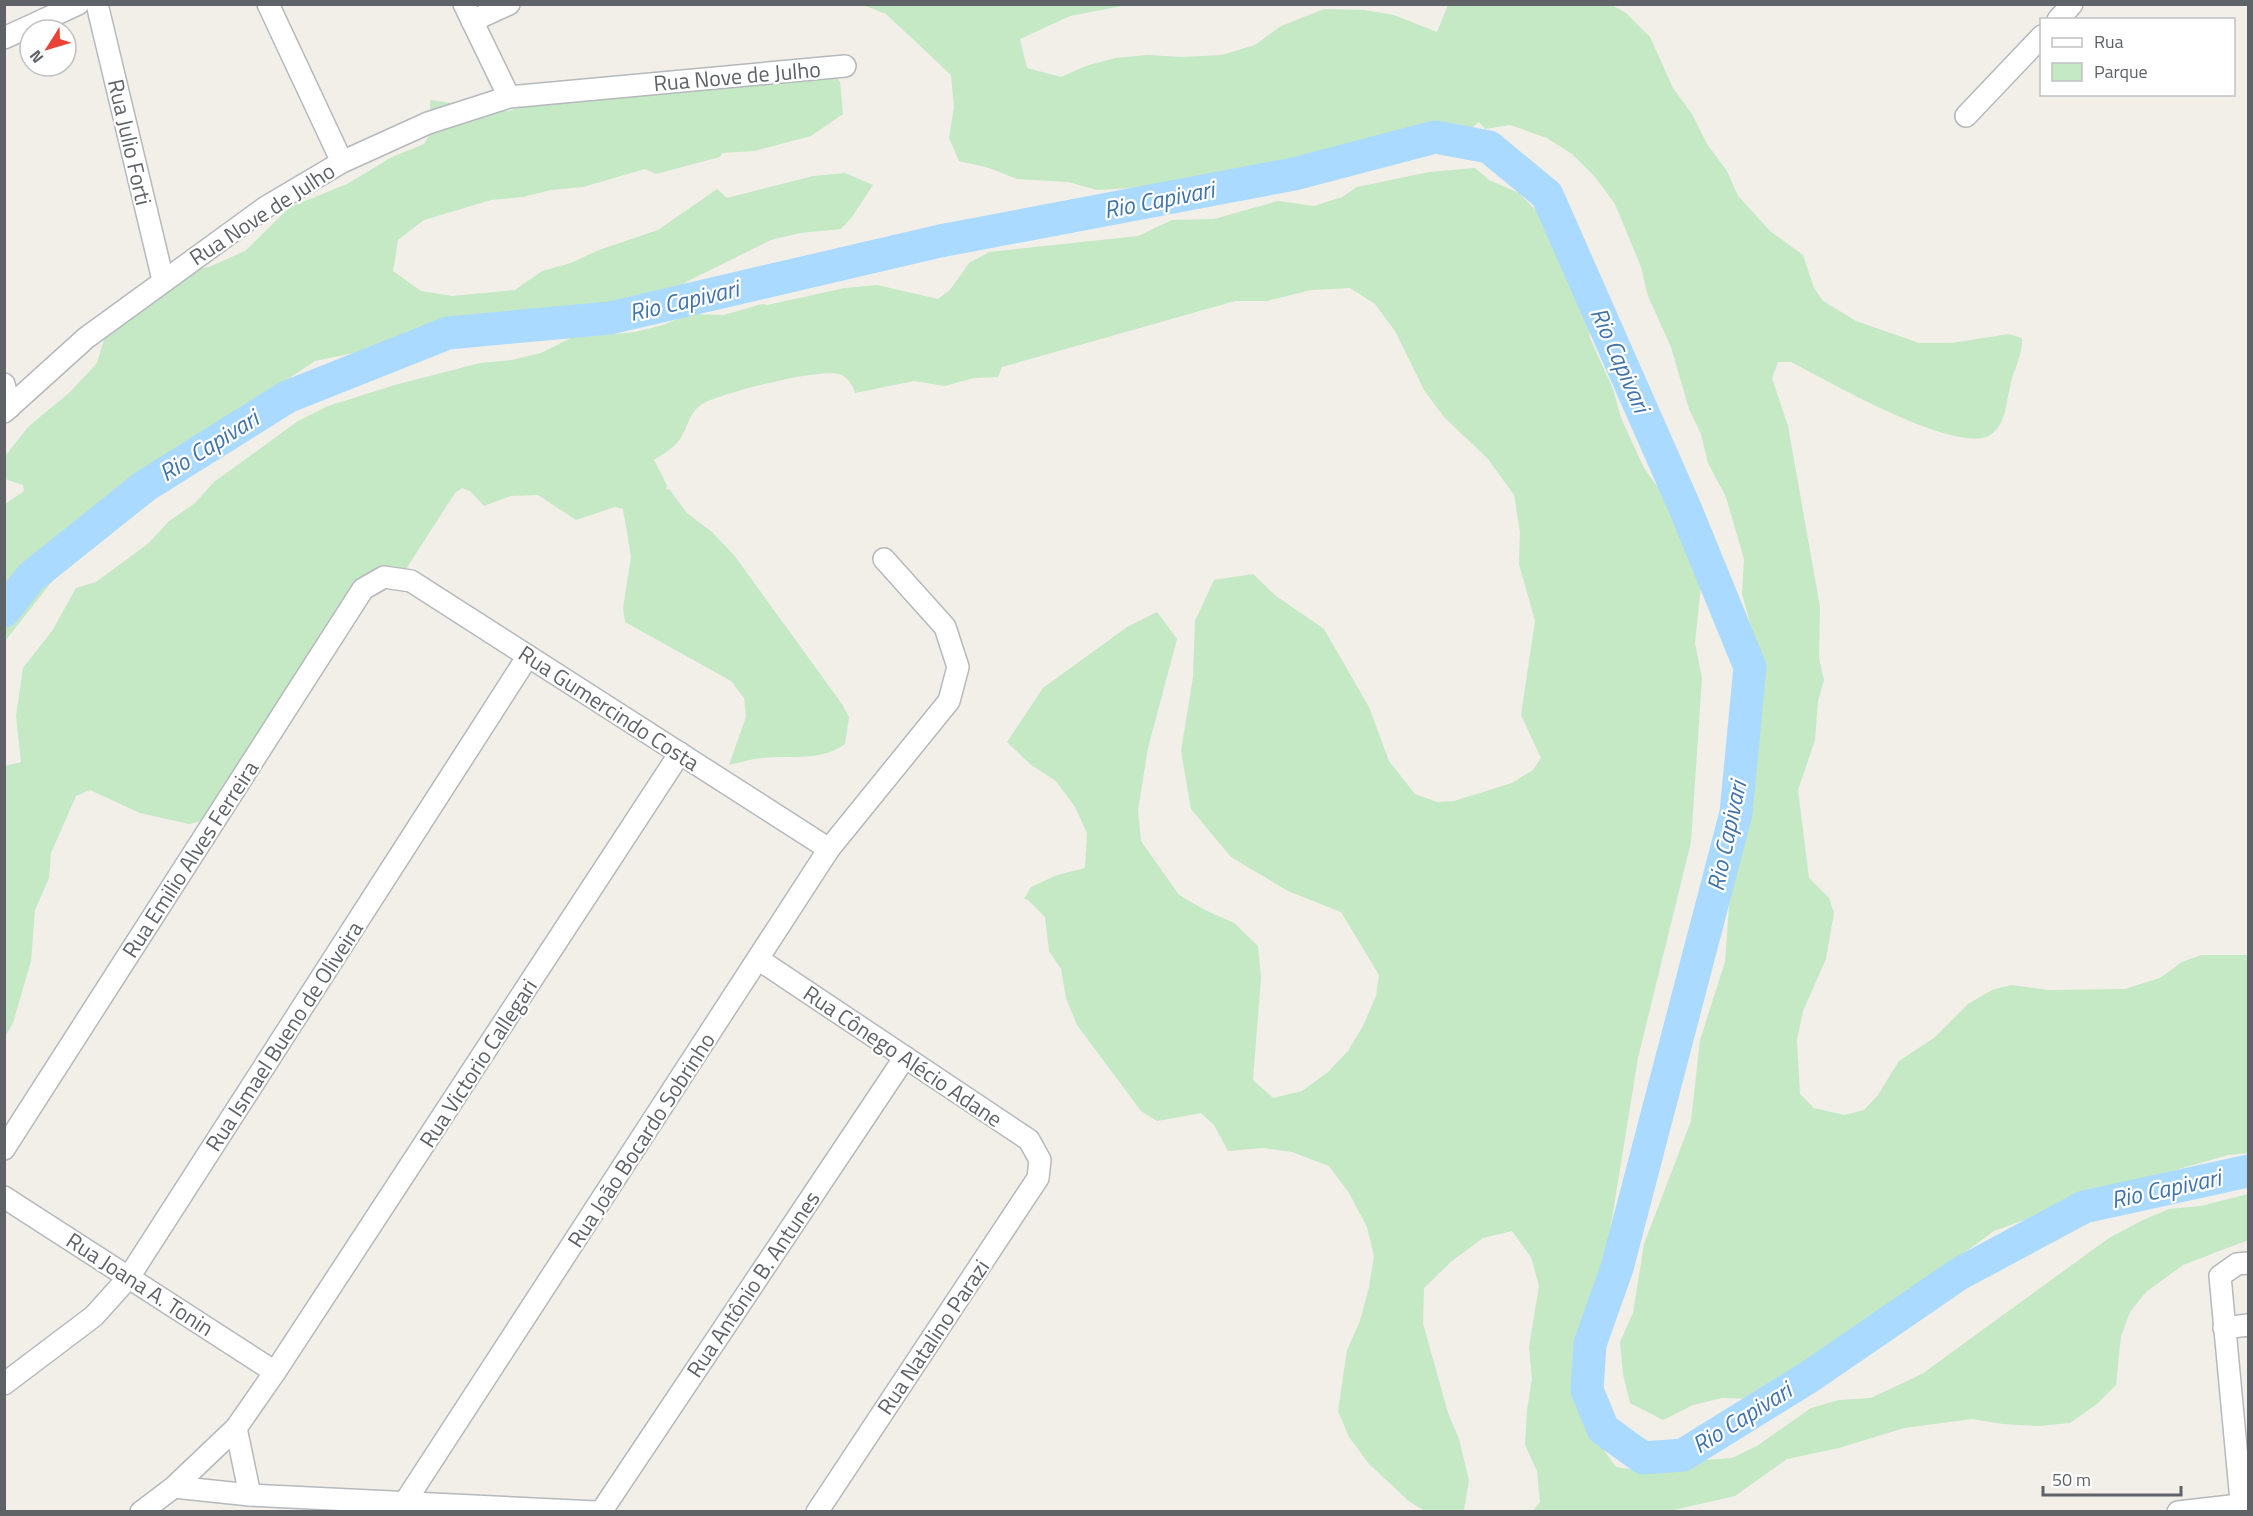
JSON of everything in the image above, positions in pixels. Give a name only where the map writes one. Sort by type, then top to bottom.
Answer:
[{"type":"street","points":[[4,38],[78,4]]},
{"type":"street","name":"Rua Julio Forti","points":[[97,4],[163,280]]},
{"type":"street","points":[[268,4],[342,162]]},
{"type":"street","points":[[509,4],[468,13],[509,98]]},
{"type":"street","points":[[2060,18],[2072,4]]},
{"type":"street","points":[[1966,116],[2040,38]]},
{"type":"street","name":"Rua Nove de Julho","points":[[7,410],[86,338],[266,207],[342,162],[428,123],[509,98],[845,66]]},
{"type":"street","points":[[4,384],[7,410]]},
{"type":"street","name":"Rua João Bocardo Sobrinho","points":[[405,1502],[829,849],[949,701],[958,667],[945,627],[884,559]]},
{"type":"street","name":"Rua Gumercindo Costa","points":[[384,578],[411,582],[829,849]]},
{"type":"street","name":"Rua Emilio Alves Ferreira","points":[[4,1149],[363,589],[384,578]]},
{"type":"street","name":"Rua Ismael Bueno de Oliveira","points":[[4,1384],[94,1316],[129,1276],[528,656]]},
{"type":"street","name":"Rua Victorio Callegari","points":[[141,1512],[174,1487],[236,1428],[275,1372],[680,753]]},
{"type":"street","name":"Rua Cônego Alécio Adane","points":[[758,959],[1029,1140],[1040,1160]]},
{"type":"street","name":"Rua Antônio B. Antunes","points":[[598,1512],[904,1057]]},
{"type":"street","name":"Rua Natalino Parazi","points":[[817,1512],[1038,1178],[1040,1160]]},
{"type":"street","name":"Rua Joana A. Tonin","points":[[4,1197],[275,1372]]},
{"type":"street","points":[[2178,1512],[2244,1507],[2220,1276],[2237,1264],[2248,1263]]},
{"type":"street","points":[[2224,1328],[2248,1325]]},
{"type":"street","points":[[236,1428],[250,1495]]},
{"type":"street","points":[[174,1487],[250,1495],[598,1512]]},
{"type":"green space","points":[[863,5],[1127,5],[1070,16],[1020,39],[1027,68],[1061,77],[1086,66],[1115,58],[1147,55],[1182,57],[1222,55],[1255,45],[1281,26],[1324,9],[1364,10],[1394,15],[1437,32],[1448,5],[1612,5],[1626,13],[1650,37],[1673,88],[1692,114],[1707,144],[1727,171],[1738,196],[1770,231],[1803,255],[1814,288],[1823,301],[1856,321],[1919,343],[1951,343],[2009,334],[2022,338],[2021,350],[2001,423],[1993,433],[1977,438],[1954,436],[1925,427],[1862,399],[1791,362],[1778,362],[1772,378],[1788,426],[1820,607],[1819,658],[1824,680],[1818,701],[1815,740],[1798,790],[1809,878],[1829,898],[1834,913],[1826,959],[1803,1011],[1797,1040],[1800,1094],[1814,1108],[1844,1115],[1864,1110],[1878,1095],[1899,1061],[1934,1038],[1968,1004],[1992,990],[2011,985],[2049,990],[2125,989],[2160,978],[2182,962],[2201,955],[2248,955],[2248,1153],[2228,1155],[2151,1177],[1994,1231],[1834,1348],[1793,1393],[1757,1399],[1722,1398],[1693,1405],[1663,1420],[1630,1403],[1623,1374],[1620,1342],[1633,1313],[1644,1244],[1691,1121],[1700,1040],[1725,962],[1733,853],[1748,760],[1749,725],[1745,654],[1750,623],[1742,594],[1744,559],[1726,497],[1708,463],[1701,434],[1689,409],[1671,347],[1648,296],[1641,267],[1615,204],[1596,178],[1572,154],[1547,138],[1510,125],[1485,129],[1479,122],[1472,128],[1372,142],[1211,189],[1170,186],[1097,190],[1068,182],[1017,179],[989,168],[959,161],[949,138],[954,107],[951,75],[886,14]]},
{"type":"green space","points":[[837,78],[840,82],[843,114],[811,136],[754,151],[722,153],[720,157],[656,174],[645,169],[583,187],[491,200],[424,220],[398,240],[393,271],[421,291],[452,296],[515,290],[542,271],[571,263],[599,250],[658,230],[717,189],[727,198],[813,176],[845,173],[873,185],[852,217],[841,229],[800,233],[771,240],[686,282],[660,301],[570,318],[535,317],[503,320],[492,318],[434,336],[315,361],[261,397],[258,403],[178,461],[152,473],[99,511],[75,535],[60,560],[61,570],[5,641],[5,504],[24,491],[23,485],[5,479],[5,456],[29,426],[70,392],[97,363],[107,329],[195,269],[209,267],[245,251],[290,207],[347,184],[392,157],[424,144],[431,132],[430,100],[508,111],[624,80]]},
{"type":"green space","points":[[1475,168],[1489,180],[1519,193],[1546,221],[1565,248],[1587,306],[1590,338],[1613,389],[1621,418],[1644,468],[1683,522],[1690,550],[1702,576],[1695,643],[1702,678],[1691,842],[1638,1058],[1602,1280],[1591,1377],[1601,1446],[1616,1467],[1647,1472],[1667,1463],[1732,1458],[1757,1446],[1811,1408],[1839,1400],[1871,1398],[1922,1374],[2109,1238],[2143,1220],[2169,1209],[2201,1206],[2248,1194],[2248,1240],[2183,1265],[2146,1292],[2130,1312],[2121,1336],[2116,1385],[2097,1404],[2070,1423],[2038,1426],[1972,1419],[1904,1428],[1839,1448],[1787,1459],[1735,1496],[1669,1511],[1532,1512],[1540,1502],[1537,1471],[1525,1445],[1532,1379],[1529,1347],[1539,1286],[1531,1257],[1512,1231],[1483,1238],[1452,1261],[1424,1288],[1423,1323],[1448,1413],[1459,1439],[1469,1480],[1464,1510],[1425,1511],[1410,1502],[1369,1464],[1349,1437],[1338,1411],[1347,1350],[1360,1321],[1374,1256],[1367,1227],[1349,1193],[1329,1166],[1292,1152],[1262,1148],[1228,1151],[1214,1125],[1201,1113],[1157,1121],[1141,1111],[1077,1025],[1066,998],[1061,969],[1049,951],[1045,917],[1028,900],[1024,899],[1031,887],[1057,875],[1085,868],[1087,833],[1075,807],[1056,781],[1031,765],[1007,742],[1043,688],[1127,627],[1157,612],[1177,639],[1148,748],[1138,810],[1141,841],[1179,895],[1234,923],[1258,946],[1261,978],[1253,1080],[1273,1098],[1302,1091],[1328,1072],[1348,1051],[1363,1026],[1376,996],[1379,975],[1341,912],[1288,891],[1231,857],[1191,809],[1181,751],[1193,677],[1195,621],[1214,580],[1253,574],[1276,596],[1324,629],[1369,707],[1389,761],[1415,794],[1437,802],[1454,801],[1512,783],[1533,770],[1541,758],[1521,715],[1535,621],[1519,564],[1520,532],[1514,495],[1488,459],[1444,417],[1424,390],[1395,331],[1375,304],[1350,288],[1311,290],[1267,301],[1235,301],[1002,367],[998,377],[974,378],[945,386],[914,381],[855,393],[850,383],[842,375],[816,374],[751,387],[698,407],[676,444],[654,460],[667,485],[666,490],[669,489],[687,513],[712,532],[734,555],[842,704],[849,717],[845,744],[835,750],[815,756],[761,758],[729,765],[746,717],[744,698],[731,681],[625,622],[623,608],[631,557],[623,509],[615,507],[576,520],[538,495],[511,496],[484,506],[470,491],[462,488],[455,493],[406,569],[369,595],[210,819],[189,824],[140,813],[90,790],[76,796],[51,853],[49,878],[35,910],[31,961],[13,1023],[5,1037],[5,766],[21,762],[16,716],[23,668],[52,631],[76,588],[96,582],[149,543],[168,522],[195,503],[214,482],[298,421],[328,406],[395,385],[480,363],[512,360],[541,353],[571,338],[635,332],[663,325],[689,314],[724,315],[762,304],[767,305],[845,288],[877,285],[938,299],[950,290],[969,263],[989,252],[1138,236],[1172,220],[1214,219],[1278,201],[1314,206],[1342,197],[1357,187],[1429,172]]},
{"type":"waterway","name":"Rio Capivari","points":[[4,611],[31,577],[145,486],[287,397],[448,333],[610,318],[940,241],[1294,174],[1435,137],[1489,147],[1547,195],[1685,508],[1750,667],[1736,813],[1617,1268],[1590,1344],[1587,1390],[1603,1429],[1643,1458],[1683,1455],[1809,1377],[1959,1274],[2084,1207],[2248,1171]]}]
